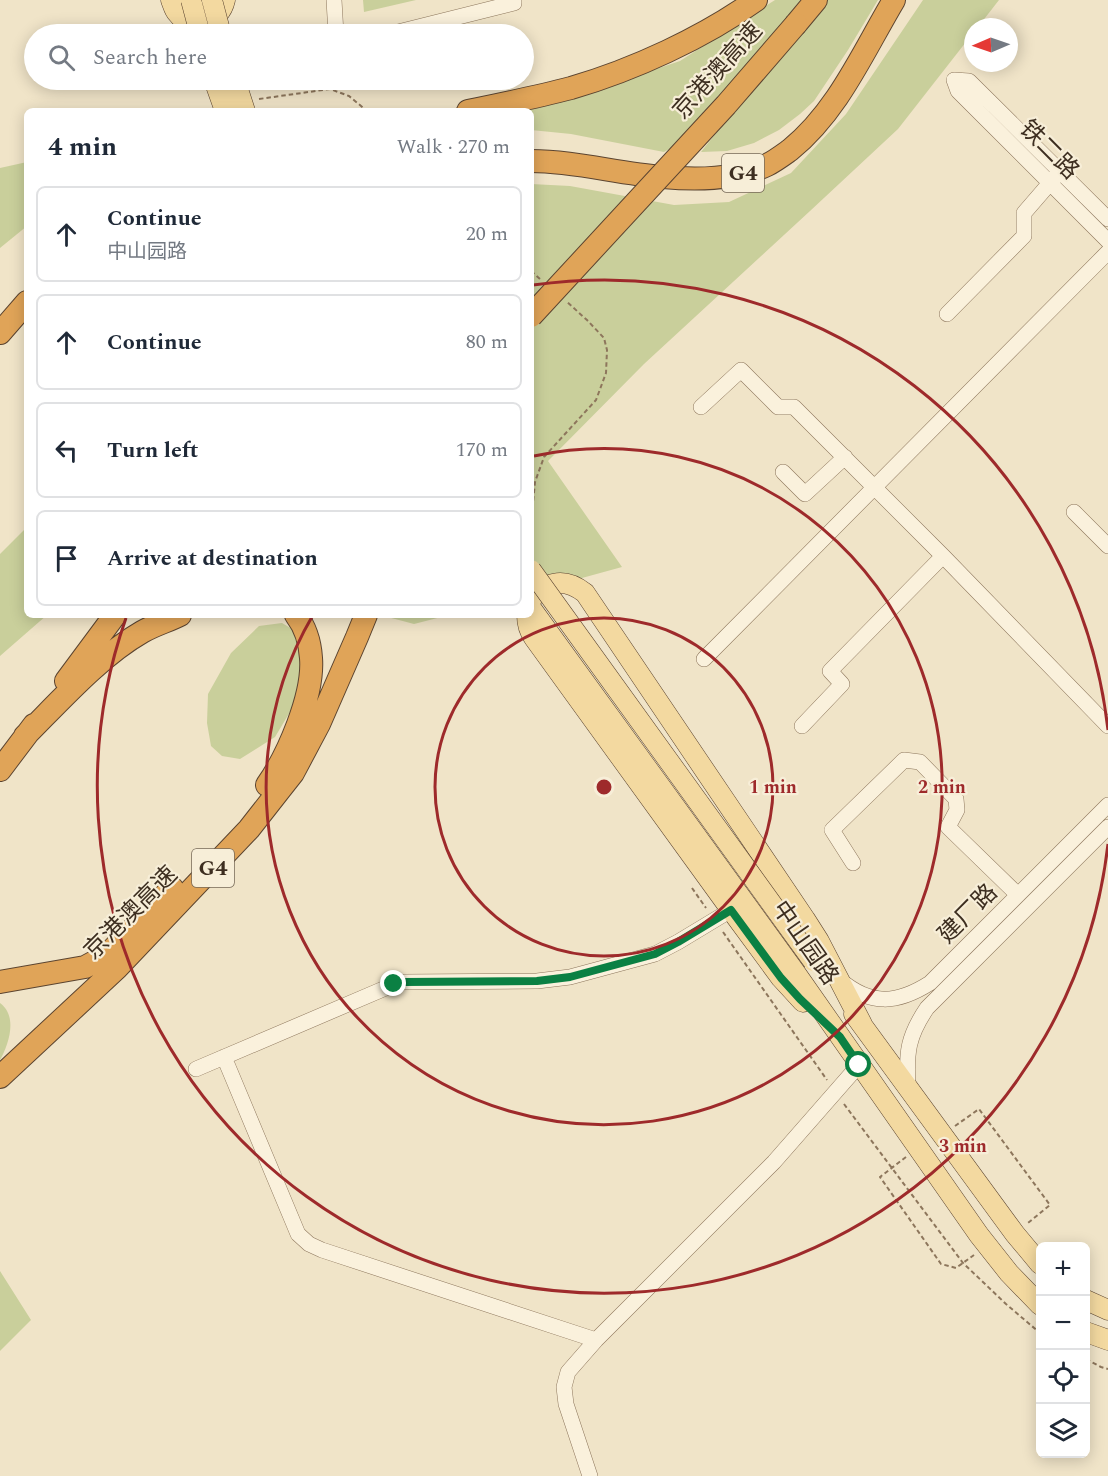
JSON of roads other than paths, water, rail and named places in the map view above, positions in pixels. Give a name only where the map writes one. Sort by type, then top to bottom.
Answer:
[{"type":"highway","name":"京港澳高速","points":[[481,108],[570,88],[631,67],[710,29],[756,0]]},
{"type":"highway","name":"京港澳高速","points":[[534,313],[726,105],[816,0]]},
{"type":"highway","name":"G4","points":[[534,161],[554,161],[662,177],[687,178],[734,175],[767,165],[801,141],[819,122],[841,93],[895,0]]},
{"type":"highway","points":[[0,333],[24,305]]},
{"type":"highway","points":[[2,769],[113,618]]},
{"type":"highway","points":[[25,736],[113,652],[143,632],[173,618]]},
{"type":"highway","points":[[112,950],[237,820],[278,769],[300,717],[311,674],[312,660],[307,633],[298,618]]},
{"type":"highway","name":"京港澳高速","points":[[0,1077],[117,968],[249,829],[293,773],[319,724],[365,618]]},
{"type":"highway","points":[[0,982],[85,967],[164,919]]},
{"type":"main road","points":[[171,0],[177,14],[195,24],[214,20],[223,9],[225,0]]},
{"type":"main road","points":[[191,0],[197,24]]},
{"type":"main road","points":[[212,0],[218,24]]},
{"type":"main road","points":[[218,90],[224,108]]},
{"type":"main road","points":[[240,90],[248,106]]},
{"type":"main road","name":"中山园路","points":[[534,574],[813,961],[908,1086],[1015,1234],[1036,1258]]},
{"type":"main road","points":[[534,596],[538,591],[553,584],[562,583],[570,584],[585,593],[819,941],[862,1024]]},
{"type":"main road","name":"中山园路","points":[[534,612],[795,972],[987,1246],[1009,1273],[1036,1300]]},
{"type":"main road","points":[[527,618],[534,638],[781,978],[840,1037]]},
{"type":"main road","points":[[1090,1302],[1108,1310]]},
{"type":"main road","points":[[1090,1333],[1108,1340]]},
{"type":"street","points":[[334,0],[335,24]]},
{"type":"street","points":[[430,24],[514,3],[514,0]]},
{"type":"street","name":"铁二路","points":[[963,86],[1055,178],[1108,241]]},
{"type":"street","points":[[947,314],[1024,236],[1024,213],[1055,178]]},
{"type":"street","name":"铁二路","points":[[1055,178],[1108,219]]},
{"type":"street","points":[[704,659],[1108,252]]},
{"type":"street","points":[[701,407],[741,370],[778,406],[794,407],[1108,726]]},
{"type":"street","points":[[783,472],[805,494],[845,458]]},
{"type":"street","points":[[1074,512],[1108,546]]},
{"type":"street","points":[[802,726],[842,684],[830,670],[943,556]]},
{"type":"street","points":[[854,863],[832,830],[904,760],[920,762],[956,799],[957,810],[948,827],[1018,895]]},
{"type":"street","name":"建厂路","points":[[838,979],[852,990],[867,997],[883,1000],[900,998],[930,983],[1108,805]]},
{"type":"street","name":"建厂路","points":[[908,1086],[907,1062],[910,1041],[927,1008],[1108,826]]},
{"type":"street","points":[[196,1068],[394,984],[537,981],[570,977],[655,954],[731,910]]},
{"type":"street","points":[[224,1057],[298,1234],[309,1244],[596,1340]]},
{"type":"street","points":[[590,1476],[566,1404],[564,1387],[568,1372],[596,1340],[774,1162],[859,1065]]}]
